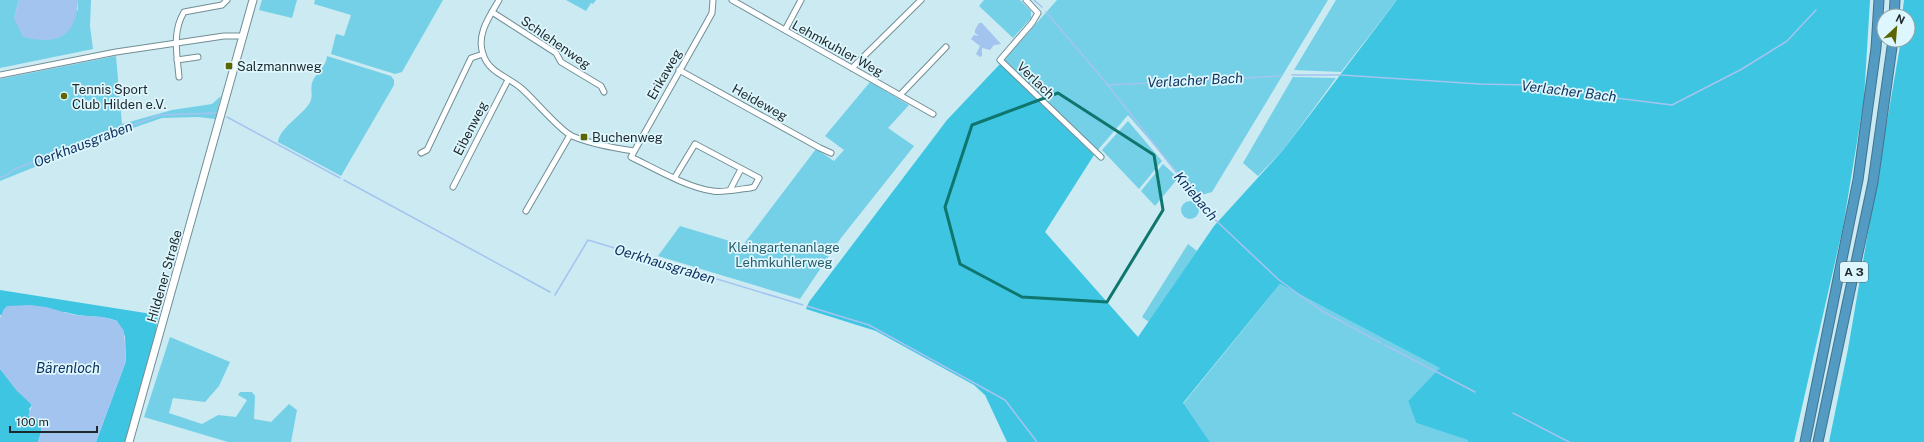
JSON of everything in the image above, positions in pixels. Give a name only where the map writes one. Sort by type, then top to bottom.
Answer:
[{"type":"highway","name":"A 3","points":[[1805,442],[1858,180],[1876,48],[1879,0]]},
{"type":"highway","name":"A 3","points":[[1818,442],[1873,182],[1892,48]]},
{"type":"main road","name":"Hildener Straße","points":[[129,442],[253,0]]},
{"type":"street","points":[[179,77],[175,43],[177,37],[176,28],[184,12],[222,5],[227,0]]},
{"type":"street","points":[[499,0],[482,34],[483,54],[491,67],[520,87],[570,135],[612,147],[634,151]]},
{"type":"street","name":"Erikaweg","points":[[675,177],[631,157],[712,13],[713,0]]},
{"type":"street","name":"Lehmkuhler Weg","points":[[732,0],[934,114]]},
{"type":"street","points":[[784,30],[801,0]]},
{"type":"street","points":[[852,68],[921,0]]},
{"type":"street","name":"Verlach","points":[[1026,0],[1038,13],[1032,23],[1000,60],[1101,157]]},
{"type":"street","name":"Schlehenweg","points":[[492,12],[556,52],[561,62],[601,86],[604,92]]},
{"type":"street","points":[[0,75],[116,52],[224,36],[242,36]]},
{"type":"street","points":[[900,95],[946,47]]},
{"type":"street","points":[[421,153],[427,150],[471,58],[483,54]]},
{"type":"street","points":[[177,60],[198,57]]},
{"type":"street","name":"Heideweg","points":[[679,70],[820,148],[832,153]]},
{"type":"street","name":"Eibenweg","points":[[453,187],[508,80]]},
{"type":"street","points":[[526,211],[570,135]]},
{"type":"street","points":[[695,144],[741,169],[759,178],[754,186],[750,188],[715,192],[700,189],[675,177],[695,144]]},
{"type":"street","points":[[730,190],[741,169]]},
{"type":"highlighted area","points":[[1058,93],[1154,155],[1163,210],[1107,302],[1022,297],[960,264],[945,207],[972,125]]},
{"type":"green space","points":[[0,0],[19,0],[14,18],[78,10],[78,0],[91,0],[90,26],[93,49],[0,68]]},
{"type":"green space","points":[[262,0],[297,0],[292,18],[259,10]]},
{"type":"green space","points":[[315,0],[443,0],[402,72],[395,74],[331,54],[336,34],[344,36],[351,15],[314,4]]},
{"type":"green space","points":[[566,0],[596,0],[593,4],[591,3],[586,11]]},
{"type":"green space","points":[[984,0],[1020,0],[1031,11],[1031,18],[1013,38],[979,6]]},
{"type":"green space","points":[[1057,0],[1328,0],[1212,192],[1198,196],[1128,115],[1097,151],[1004,60]]},
{"type":"green space","points":[[1336,0],[1397,0],[1341,72],[1294,70]]},
{"type":"green space","name":"Tennis Sport Club Hilden e.V.","points":[[116,56],[122,124],[172,110],[212,104],[221,96],[215,119],[198,117],[162,118],[127,130],[0,181],[0,79]]},
{"type":"green space","points":[[327,56],[391,76],[394,80],[394,85],[341,176],[278,142],[287,127],[309,104],[313,79],[325,64]]},
{"type":"green space","points":[[1293,77],[1336,78],[1284,149],[1258,176],[1243,163]]},
{"type":"green space","name":"Kleingartenanlage Lehmkuhlerweg","points":[[870,82],[909,105],[888,128],[914,146],[841,238],[800,299],[658,256],[680,226],[743,245],[816,149],[834,161],[844,150],[825,136]]},
{"type":"green space","points":[[1128,121],[1162,161],[1139,189],[1102,150]]},
{"type":"green space","points":[[1163,164],[1178,178],[1155,206],[1141,191]]},
{"type":"green space","points":[[1190,201],[1196,204],[1199,210],[1196,216],[1190,219],[1184,216],[1181,210],[1184,204]]},
{"type":"green space","points":[[1188,244],[1197,251],[1149,322],[1142,317]]},
{"type":"green space","points":[[1280,284],[1441,368],[1408,401],[1416,423],[1469,440],[1468,442],[1210,442],[1183,404]]},
{"type":"green space","points":[[170,337],[230,362],[219,386],[205,402],[173,398],[169,413],[202,424],[218,415],[236,417],[247,400],[238,395],[240,392],[252,392],[255,396],[254,419],[271,422],[289,404],[297,410],[291,442],[228,442],[144,417]]},
{"type":"shaded area","points":[[1397,0],[1870,0],[1864,99],[1843,227],[1794,442],[1468,442],[1468,440],[1416,423],[1408,401],[1440,368],[1280,284],[1183,403],[1210,442],[1007,442],[985,395],[974,385],[876,331],[806,309],[809,302],[947,120],[1000,64],[1094,155],[1045,232],[1138,337],[1214,226],[1284,149]]},
{"type":"shaded area","points":[[1904,0],[1924,0],[1924,442],[1829,442],[1848,349],[1900,48],[1916,48],[1916,8],[1903,8]]},
{"type":"shaded area","points":[[0,290],[158,315],[155,339],[125,442],[96,442],[126,361],[125,336],[117,321],[104,317],[78,315],[65,312],[0,315]]},
{"type":"shaded area","points":[[0,369],[32,405],[29,409],[32,417],[37,417],[42,426],[38,442],[0,442]]},
{"type":"water","points":[[19,0],[78,0],[76,13],[69,31],[55,39],[46,40],[23,37],[14,18]]},
{"type":"water","points":[[979,23],[982,23],[1001,44],[994,45],[990,50],[982,48],[982,56],[980,57],[976,54],[980,46],[971,39],[974,35],[979,36],[975,33],[975,30]]},
{"type":"water","name":"Bärenloch","points":[[30,305],[46,307],[74,315],[103,317],[117,321],[124,331],[126,361],[96,442],[38,442],[42,432],[41,422],[28,416],[32,405],[16,390],[0,369],[0,318],[4,309],[7,306]]},
{"type":"waterway","name":"Kniebach","points":[[1034,0],[1042,7]]},
{"type":"waterway","name":"Verlacher Bach","points":[[1292,75],[1341,75],[1480,84],[1531,85],[1672,105],[1742,69],[1787,41],[1816,10]]},
{"type":"waterway","name":"Kniebach","points":[[1046,12],[1108,85],[1208,213],[1279,280],[1322,311],[1381,343]]},
{"type":"waterway","name":"Verlacher Bach","points":[[1108,85],[1282,76]]},
{"type":"waterway","name":"Oerkhausgraben","points":[[0,177],[5,176],[15,169],[160,115],[215,113]]},
{"type":"waterway","name":"Oerkhausgraben","points":[[227,117],[340,178]]},
{"type":"waterway","name":"Oerkhausgraben","points":[[344,180],[550,292]]},
{"type":"waterway","name":"Oerkhausgraben","points":[[555,295],[588,240],[803,305]]},
{"type":"waterway","name":"Oerkhausgraben","points":[[807,306],[869,325],[1005,400],[1037,442]]},
{"type":"waterway","name":"Kniebach","points":[[1385,345],[1475,392]]},
{"type":"waterway","name":"Kniebach","points":[[1513,413],[1569,442]]},
{"type":"place","name":"Salzmannweg","points":[[229,66]]},
{"type":"place","name":"Tennis Sport Club Hilden e.V.","points":[[64,96]]},
{"type":"place","name":"Buchenweg","points":[[584,137]]}]
